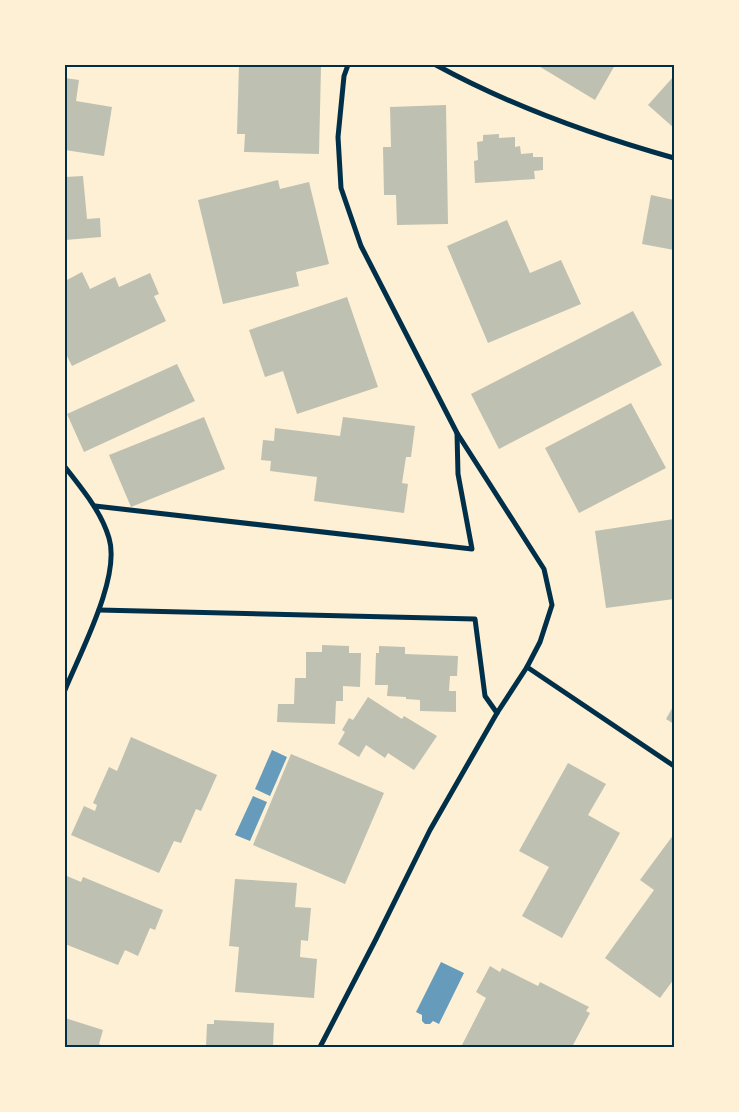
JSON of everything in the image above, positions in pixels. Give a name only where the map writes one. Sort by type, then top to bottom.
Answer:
[{"type":"street","points":[[320,1047],[376,940],[430,830],[496,713],[527,667],[540,642],[552,605],[544,569],[457,433],[361,246],[341,188],[338,137],[344,76],[348,65]]},
{"type":"street","points":[[436,65],[551,119],[674,158]]},
{"type":"street","points":[[95,506],[472,549],[458,474],[457,433]]},
{"type":"street","points":[[65,467],[95,506],[110,539],[111,567],[99,610],[65,690]]},
{"type":"street","points":[[99,610],[475,619],[485,696],[496,713]]},
{"type":"street","points":[[527,667],[674,766]]},
{"type":"water","points":[[272,750],[287,757],[270,796],[255,789]]},
{"type":"water","points":[[253,796],[267,802],[250,841],[235,835]]},
{"type":"water","points":[[441,962],[464,973],[439,1024],[433,1021],[430,1024],[425,1024],[422,1021],[422,1015],[416,1012]]},
{"type":"building","points":[[239,65],[321,67],[319,154],[244,152],[245,134],[237,134]]},
{"type":"building","points":[[537,65],[615,65],[595,100]]},
{"type":"building","points":[[674,76],[674,128],[648,105]]},
{"type":"building","points":[[65,78],[79,80],[76,101],[112,107],[104,156],[65,150]]},
{"type":"building","points":[[446,105],[448,224],[397,225],[396,195],[384,195],[383,147],[391,147],[390,107]]},
{"type":"building","points":[[499,134],[499,138],[515,137],[515,147],[520,146],[521,154],[533,153],[533,157],[543,157],[543,170],[534,171],[535,179],[475,183],[474,161],[478,160],[477,142],[483,141],[483,135]]},
{"type":"building","points":[[83,176],[87,219],[100,218],[101,237],[65,240],[65,177]]},
{"type":"building","points":[[278,180],[280,189],[309,182],[329,264],[296,272],[299,286],[223,304],[198,200]]},
{"type":"building","points":[[651,195],[674,200],[674,250],[642,244]]},
{"type":"building","points":[[507,220],[530,273],[561,260],[581,304],[488,343],[447,246]]},
{"type":"building","points":[[82,272],[90,289],[115,277],[119,287],[150,273],[159,294],[154,296],[166,321],[72,366],[65,352],[65,281]]},
{"type":"building","points":[[347,297],[378,387],[297,414],[283,371],[265,377],[249,330]]},
{"type":"building","points":[[633,311],[662,365],[499,449],[471,394]]},
{"type":"building","points":[[177,364],[195,401],[84,452],[67,414]]},
{"type":"building","points":[[631,403],[666,468],[579,513],[545,448]]},
{"type":"building","points":[[204,417],[225,469],[131,507],[109,455]]},
{"type":"building","points":[[343,417],[415,426],[411,457],[406,457],[402,483],[408,484],[404,513],[314,501],[317,477],[270,471],[271,461],[261,460],[263,440],[274,441],[275,428],[340,436]]},
{"type":"building","points":[[674,519],[674,599],[606,608],[595,531]]},
{"type":"building","points":[[322,645],[349,646],[349,653],[361,653],[360,687],[343,686],[343,701],[336,701],[335,724],[277,722],[278,704],[294,704],[295,678],[306,678],[306,652],[322,652]]},
{"type":"building","points":[[379,646],[405,647],[405,654],[458,656],[457,676],[450,676],[449,691],[456,691],[456,712],[420,711],[420,700],[387,696],[388,685],[375,685],[376,653],[379,653]]},
{"type":"building","points":[[368,697],[402,719],[404,716],[437,736],[414,770],[388,753],[385,758],[366,745],[359,757],[338,744],[345,732],[342,730],[349,718],[353,720]]},
{"type":"building","points":[[674,705],[674,724],[666,719]]},
{"type":"building","points":[[131,737],[217,775],[201,811],[196,809],[181,843],[174,841],[159,873],[71,835],[84,806],[95,811],[97,805],[93,803],[109,767],[117,771]]},
{"type":"building","points":[[291,754],[384,793],[345,884],[253,845]]},
{"type":"building","points":[[568,763],[606,784],[588,815],[620,833],[562,938],[522,916],[549,867],[519,851]]},
{"type":"building","points":[[674,834],[674,979],[660,998],[605,958],[654,890],[640,880]]},
{"type":"building","points":[[67,876],[81,882],[83,877],[163,910],[155,930],[150,928],[138,956],[125,950],[118,965],[65,944],[65,882]]},
{"type":"building","points":[[235,879],[297,883],[295,907],[311,908],[308,941],[301,940],[300,957],[317,959],[314,998],[235,992],[239,947],[229,946]]},
{"type":"building","points":[[490,966],[500,972],[502,968],[538,986],[540,982],[589,1007],[586,1011],[590,1013],[572,1047],[461,1047],[486,998],[476,992]]},
{"type":"building","points":[[65,1018],[103,1030],[99,1044],[105,1047],[65,1047]]},
{"type":"building","points":[[214,1020],[274,1023],[273,1047],[206,1047],[207,1024],[214,1024]]}]
